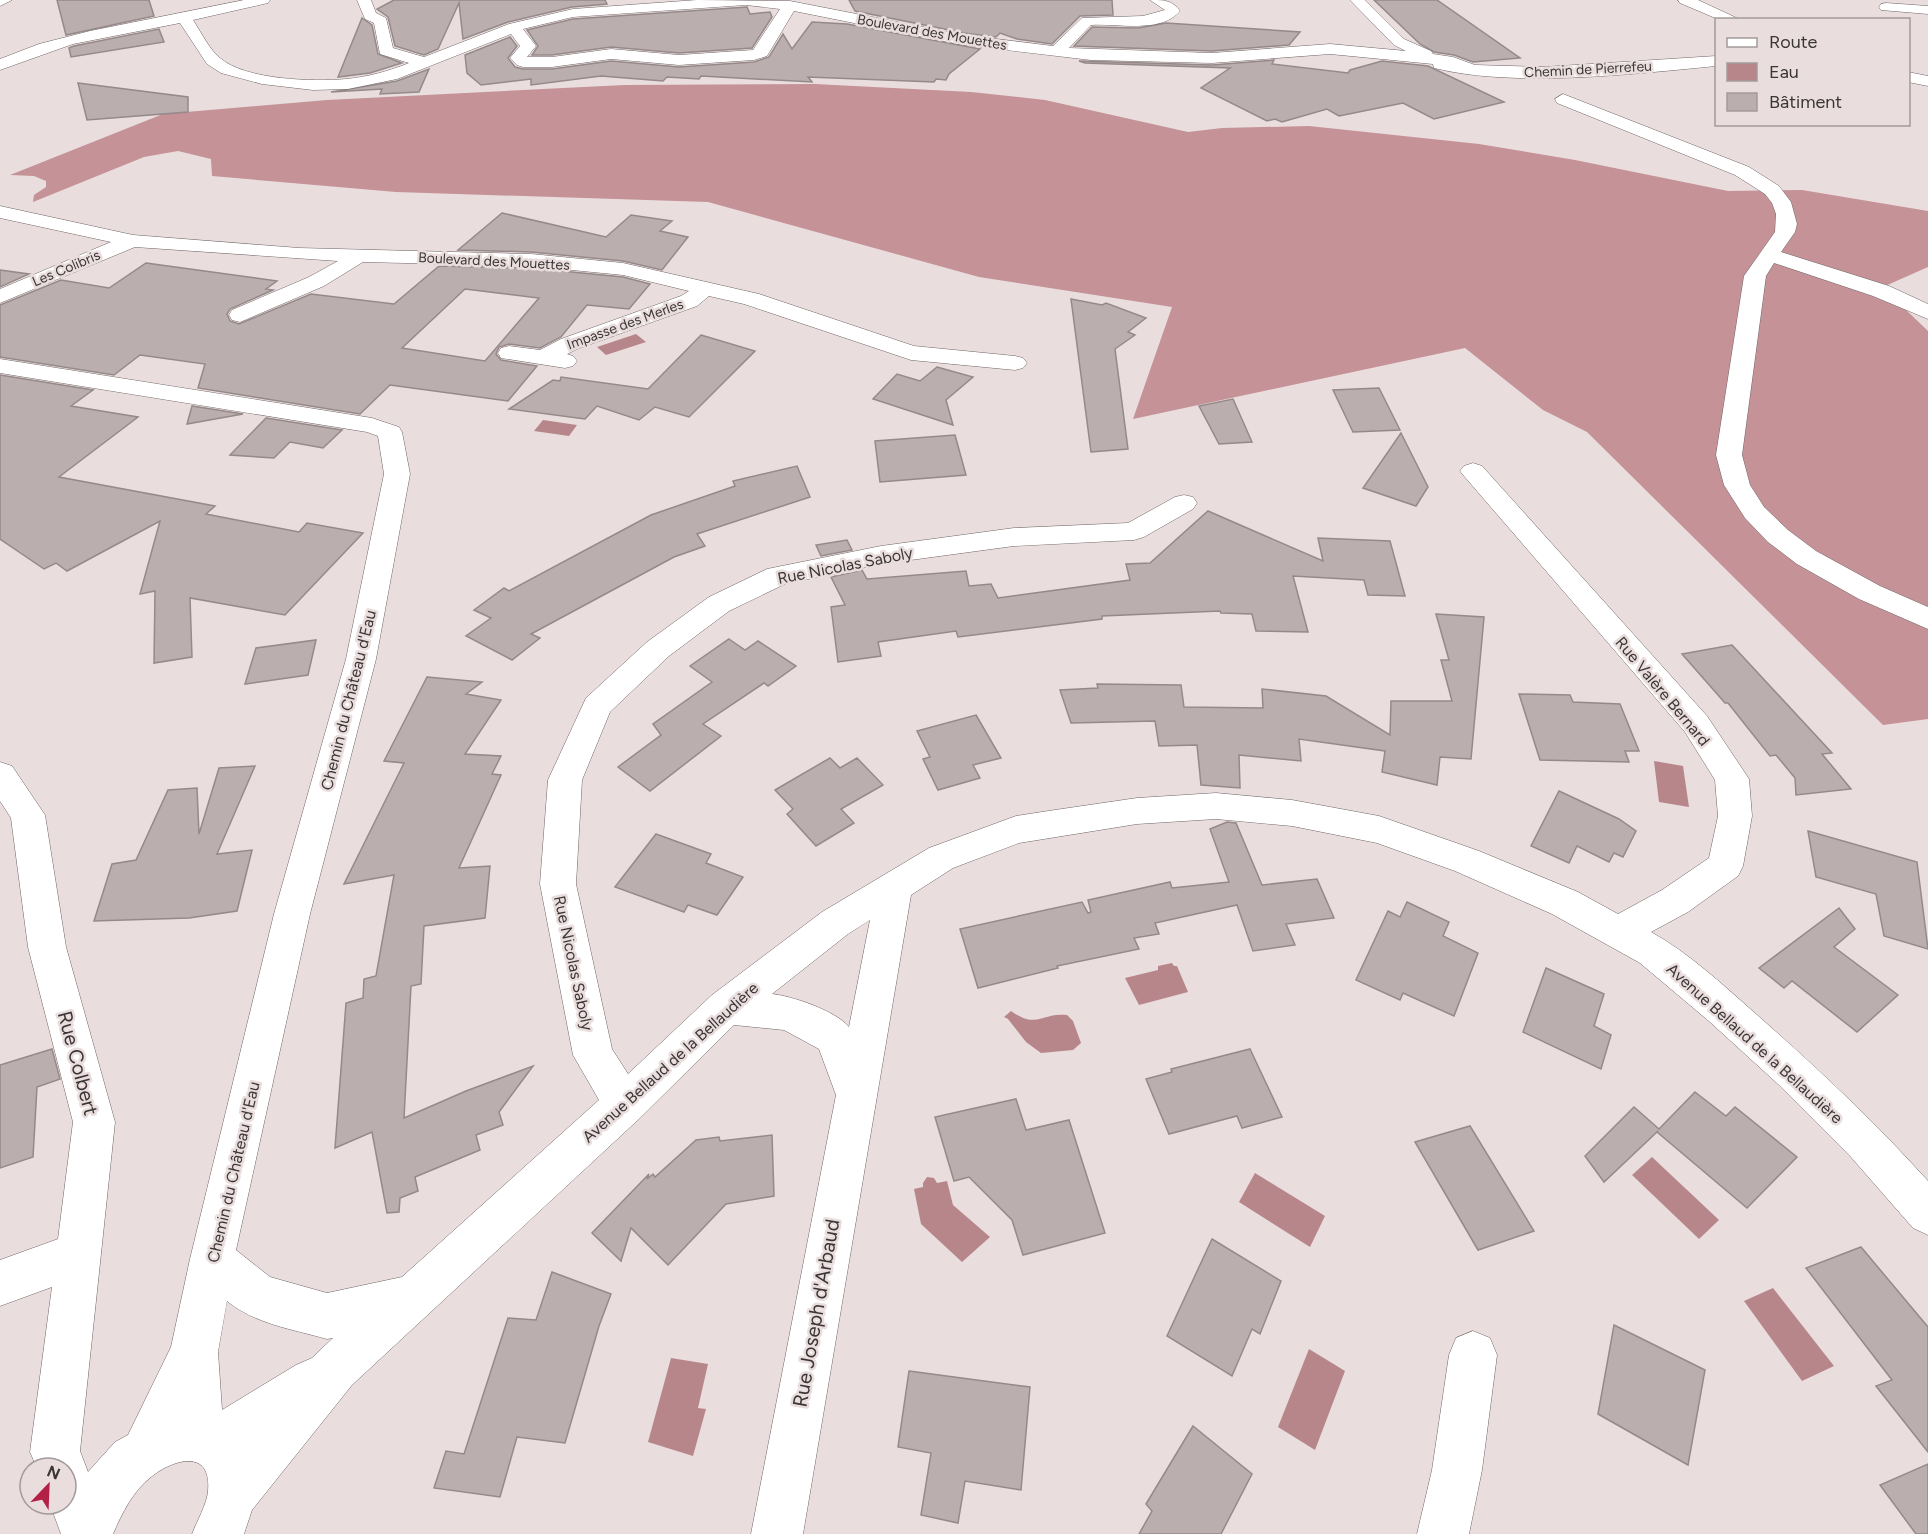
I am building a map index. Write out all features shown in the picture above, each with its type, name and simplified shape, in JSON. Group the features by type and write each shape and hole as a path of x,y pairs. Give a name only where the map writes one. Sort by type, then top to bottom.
{"street":[{"path":"0,2 5,0"},
{"path":"0,65 66,40 184,18 263,0"},
{"path":"364,0 370,16 381,21 386,51 426,63"},
{"path":"1056,52 1072,37 1080,24 1087,21 1155,18 1168,15 1173,11 1169,5 1157,0"},
{"path":"1357,0 1403,49"},
{"path":"1685,0 1729,18"},
{"name":"Boulevard des Mouettes","path":"184,18 213,62 227,70 246,76 313,85 348,84 392,76 514,27 573,13 642,4 738,2 817,4 934,35 1056,52 1179,59 1314,49 1388,54 1403,49"},
{"path":"1880,3 1928,10"},
{"path":"1880,3 1903,18"},
{"path":"514,27 528,46 518,58 523,62 552,62 611,54 679,60 754,55 761,53 790,5"},
{"path":"1072,11 1087,21"},
{"name":"Chemin de Pierrefeu","path":"1403,49 1453,62 1460,66"},
{"name":"Chemin de Pierrefeu","path":"1403,49 1415,61 1509,73 1715,62"},
{"path":"1509,73 1516,82 1721,161 1772,190 1786,214 1787,224 1785,232 1755,276 1729,454 1737,487 1750,508 1801,553 1844,579 1928,619"},
{"path":"1542,73 1552,90 1547,94"},
{"path":"1910,77 1928,81"},
{"name":"Boulevard des Mouettes","path":"1,213 133,241 299,254 531,260 623,269 751,299 911,353 1015,363"},
{"name":"Les Colibris","path":"0,297 54,272 133,241"},
{"path":"1768,255 1881,291 1928,312"},
{"path":"274,320 231,314 342,271 358,256"},
{"name":"Impasse des Merles","path":"543,358 569,344 689,301 706,288"},
{"path":"509,352 579,364"},
{"name":"Chemin du Château d'Eau","path":"0,366 372,425 390,432 397,474 361,659 292,914 212,1259 194,1352 147,1448"},
{"name":"Rue Valère Bernard","path":"1473,471 1696,724 1732,779 1735,816 1725,866 1675,902 1618,932"},
{"name":"Rue Nicolas Saboly","path":"625,1104 593,1054 558,884 565,780 597,706 658,649 719,604 777,576 881,555 1014,537 1134,531 1184,503"},
{"name":"Rue Colbert","path":"0,775 28,814 47,947 94,1122 55,1452 57,1456"},
{"name":"Avenue Bellaud de la Bellaudière","path":"226,1513 334,1368 625,1104 726,1007 835,923 940,858 1016,830 1137,811 1216,806 1292,813 1379,830 1467,861 1565,903 1653,952 1724,1010 1785,1065 1865,1142 1928,1213"},
{"name":"Rue Joseph d'Arbaud","path":"777,1534 855,1091 894,888"},
{"path":"726,1007 790,1013 834,1037 855,1091"},
{"path":"0,1283 77,1255"},
{"path":"212,1259 258,1297 327,1316 411,1298"},
{"name":"Chemin du Château d'Eau","path":"194,1352 207,1438"},
{"path":"1443,1534 1457,1470 1473,1355"},
{"name":"Avenue Bellaud de la Bellaudière","path":"207,1438 334,1368"},
{"path":"87,1534 94,1510 108,1485 126,1465 147,1448 183,1435 207,1438 227,1454 234,1471 226,1513"},
{"path":"78,1510 87,1534"}],"shaded area":[{"path":"815,84 971,92 1045,100 1188,132 1222,128 1309,126 1479,144 1575,160 1728,191 1802,190 1928,211 1928,267 1867,294 1905,309 1928,331 1928,719 1883,725 1587,432 1543,410 1465,348 1133,419 1172,307 979,277 708,202 396,192 212,176 211,159 178,151 144,157 33,202 34,195 46,187 46,181 34,176 10,175 163,114 327,100 624,85"}],"water":[{"path":"636,334 646,342 606,355 597,347"},
{"path":"543,420 577,425 569,436 534,431"},
{"path":"1654,761 1683,766 1689,807 1659,802"},
{"path":"1172,963 1177,966 1188,992 1139,1005 1125,978 1158,970 1158,966"},
{"path":"1011,1011 1020,1017 1034,1020 1067,1015 1073,1021 1081,1043 1073,1050 1041,1053 1026,1042 1004,1017"},
{"path":"1652,1157 1719,1220 1699,1239 1632,1175"},
{"path":"1255,1173 1325,1216 1310,1247 1239,1202"},
{"path":"927,1177 934,1178 937,1183 947,1181 953,1205 990,1237 962,1262 921,1224 914,1189 923,1187"},
{"path":"1773,1288 1834,1366 1802,1381 1744,1301"},
{"path":"1309,1349 1345,1371 1315,1450 1278,1427"},
{"path":"671,1358 708,1364 698,1408 706,1409 693,1456 648,1442"}],"building":[{"path":"57,0 149,0 154,16 66,35"},
{"path":"394,0 605,0 607,4 572,7 508,22 463,39 459,3 438,49 424,55 395,46 388,17 377,9"},
{"path":"849,0 1112,0 1113,15 1080,16 1052,44 1017,39 1000,33 996,37 964,33 855,11"},
{"path":"1374,0 1437,0 1520,58 1473,62 1454,55 1434,52 1420,44"},
{"path":"747,7 750,14 770,12 772,17 752,48 679,53 611,47 552,55 532,55 538,46 527,30 573,19"},
{"path":"362,18 372,25 378,54 402,63 370,73 338,77"},
{"path":"812,22 847,24 980,49 949,74 946,80 936,79 934,82 808,77 812,82 701,76 699,79 667,77 663,81 601,76 531,85 531,79 481,85 467,73 465,55 510,37 517,46 508,58 515,67 523,69 552,69 611,61 679,67 754,62 769,57 783,34 792,49"},
{"path":"1166,23 1300,32 1289,45 1212,51 1074,46 1092,27 1138,28"},
{"path":"159,29 164,42 71,57 69,48 74,46"},
{"path":"1274,60 1272,64 1348,73 1350,70 1382,61 1428,66 1504,102 1434,119 1403,103 1339,116 1327,109 1282,122 1275,119 1267,121 1201,88 1230,68 1079,61 1212,65"},
{"path":"429,69 419,92 380,94 382,89 331,92 397,81"},
{"path":"78,83 188,97 188,112 87,120"},
{"path":"502,213 606,237 631,215 672,221 660,231 688,237 662,270 623,261 531,252 458,250"},
{"path":"146,263 277,281 266,289 273,290 230,309 227,314 230,321 239,324 311,294 394,304 439,266 531,268 623,277 650,284 629,309 587,305 561,337 540,348 509,344 499,347 496,354 501,360 537,366 508,401 390,385 360,414 198,388 205,364 140,355 114,375 0,357 0,305 61,280 109,288","holes":["465,289 539,298 485,361 402,348"]},
{"path":"0,270 29,274 0,287"},
{"path":"1071,299 1102,305 1106,303 1146,318 1128,332 1135,335 1115,349 1128,449 1091,452"},
{"path":"701,335 755,351 689,417 655,407 639,420 597,406 585,419 509,409 553,380 560,381 561,377 648,389"},
{"path":"937,367 973,377 946,400 953,425 873,399 897,374 920,381"},
{"path":"0,375 93,390 71,406 138,417 59,477 215,506 206,514 299,532 307,523 363,533 285,615 190,598 192,657 154,663 155,591 140,594 160,521 67,571 56,563 44,569 0,539"},
{"path":"1379,388 1400,430 1353,432 1333,390"},
{"path":"1233,399 1252,442 1219,444 1199,406"},
{"path":"192,406 243,414 187,424"},
{"path":"266,418 342,430 323,448 290,442 274,458 230,455"},
{"path":"1401,433 1428,487 1416,506 1363,488"},
{"path":"955,435 966,475 880,482 875,441"},
{"path":"797,466 810,497 697,534 705,546 674,557 531,634 540,638 512,660 466,636 491,618 474,610 504,588 509,591 651,515 735,486 733,481"},
{"path":"1208,511 1323,561 1318,538 1390,541 1405,596 1368,595 1364,580 1293,576 1308,632 1256,631 1252,614 1221,613 1220,611 1102,616 1102,619 958,637 956,631 878,642 881,656 838,662 831,607 845,605 831,577 862,570 867,579 966,571 969,586 991,584 998,598 1130,580 1126,564 1150,563"},
{"path":"847,540 852,550 821,556 816,545"},
{"path":"1436,614 1484,617 1471,759 1440,757 1437,785 1382,772 1385,751 1299,739 1301,761 1239,755 1240,788 1201,785 1197,745 1159,746 1155,721 1071,723 1060,690 1098,688 1097,684 1181,685 1184,707 1263,708 1262,689 1326,696 1390,735 1391,701 1452,701 1441,660 1449,660"},
{"path":"729,639 745,650 758,641 796,666 768,686 764,683 703,724 721,736 650,791 618,767 661,735 653,724 712,682 690,666"},
{"path":"316,640 308,675 245,684 256,648"},
{"path":"1732,645 1832,753 1822,754 1851,789 1796,795 1795,778 1776,755 1770,756 1728,703 1725,703 1682,654"},
{"path":"427,677 482,682 466,694 501,700 465,754 501,756 492,774 501,775 459,868 490,866 485,918 424,926 421,984 411,986 404,1118 466,1091 533,1066 499,1112 503,1125 476,1135 480,1150 415,1177 418,1191 400,1198 399,1212 387,1213 372,1132 335,1148 346,1003 363,998 364,979 376,976 394,875 344,884 404,763 384,761"},
{"path":"1519,694 1570,695 1573,702 1620,704 1639,751 1625,751 1629,762 1540,760"},
{"path":"976,715 1001,758 973,765 980,778 938,790 923,759 930,757 917,731"},
{"path":"830,758 840,768 857,758 883,785 841,809 854,823 816,846 787,814 793,809 775,790"},
{"path":"255,766 217,854 252,850 237,911 189,918 94,921 112,864 136,860 168,790 197,788 199,834 219,768"},
{"path":"1559,791 1619,819 1636,831 1623,857 1614,853 1609,862 1577,846 1569,863 1531,846"},
{"path":"1227,822 1236,823 1262,885 1317,879 1334,918 1286,924 1295,945 1253,951 1237,905 1155,923 1159,934 1134,938 1139,949 1057,966 1058,968 978,988 960,929 1082,902 1088,913 1091,912 1088,900 1170,882 1172,888 1229,882 1210,829"},
{"path":"1808,831 1917,862 1928,949 1884,936 1876,894 1816,877"},
{"path":"656,834 711,854 706,863 743,877 717,915 688,905 684,912 615,887"},
{"path":"1407,902 1449,922 1443,936 1478,953 1454,1016 1403,993 1400,1000 1356,980 1388,911 1400,917"},
{"path":"1839,908 1855,929 1834,947 1898,995 1857,1032 1792,981 1784,988 1759,968"},
{"path":"1546,968 1604,994 1594,1026 1611,1035 1601,1069 1523,1032"},
{"path":"52,1049 60,1079 37,1087 33,1157 0,1168 0,1065"},
{"path":"1250,1049 1282,1117 1242,1128 1237,1116 1169,1134 1146,1079 1172,1072 1171,1069"},
{"path":"1695,1092 1726,1116 1735,1107 1797,1157 1747,1208 1658,1131 1604,1182 1585,1156 1634,1107 1659,1129"},
{"path":"1016,1099 1026,1130 1069,1120 1105,1233 1023,1255 1012,1220 969,1177 954,1181 935,1117"},
{"path":"1470,1126 1534,1231 1478,1250 1415,1142"},
{"path":"772,1135 774,1196 726,1204 668,1265 631,1228 621,1261 592,1233 649,1174 647,1179 653,1174 655,1177 696,1140 719,1137 720,1141"},
{"path":"1212,1239 1281,1281 1260,1334 1252,1329 1232,1376 1167,1336"},
{"path":"1861,1247 1928,1327 1928,1452 1876,1386 1892,1380 1806,1268"},
{"path":"552,1272 611,1294 599,1326 565,1443 517,1437 500,1497 434,1488 446,1451 464,1454 508,1318 536,1320"},
{"path":"1614,1325 1705,1370 1688,1465 1598,1414"},
{"path":"909,1371 1030,1387 1021,1490 965,1481 958,1523 921,1515 931,1453 898,1447"},
{"path":"1193,1426 1252,1474 1221,1534 1139,1534 1152,1511 1146,1504"},
{"path":"1928,1464 1928,1534 1916,1534 1880,1485"}]}
